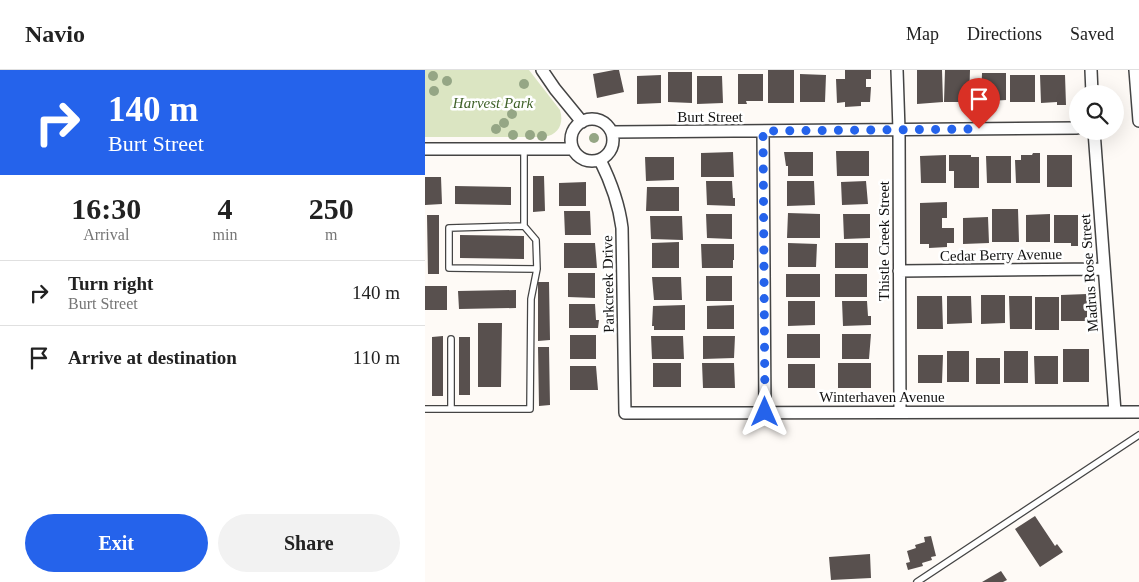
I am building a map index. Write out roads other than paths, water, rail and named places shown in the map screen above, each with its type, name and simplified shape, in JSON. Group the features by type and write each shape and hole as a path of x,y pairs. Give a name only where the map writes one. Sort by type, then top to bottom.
{"street":[{"path":"542,70 582,122"},
{"name":"Thistle Creek Street","path":"897,70 900,412"},
{"path":"1091,70 1092,85"},
{"path":"1135,70 1139,121"},
{"path":"592,119 599,120 606,124 612,132 612,147 607,156 601,160 584,160 573,149 572,135 577,126 582,122 592,119"},
{"name":"Burt Street","path":"612,132 1069,128"},
{"path":"763,131 765,412"},
{"name":"Madrus Rose Street","path":"1094,140 1115,412"},
{"path":"425,149 573,149"},
{"name":"Parkcreek Drive","path":"601,160 619,208 622,228 625,413"},
{"name":"Cedar Berry Avenue","path":"899,271 1103,269"},
{"name":"Winterhaven Avenue","path":"625,413 1139,412"}],"lane":[{"path":"425,409 530,409 531,299 537,269 536,240 524,226 525,149"},
{"path":"524,226 449,228 449,268 537,269"},
{"path":"451,338 451,409"},
{"path":"917,582 1139,435"}],"park label":[{"name":"Harvest Park","path":"493,103"}]}
